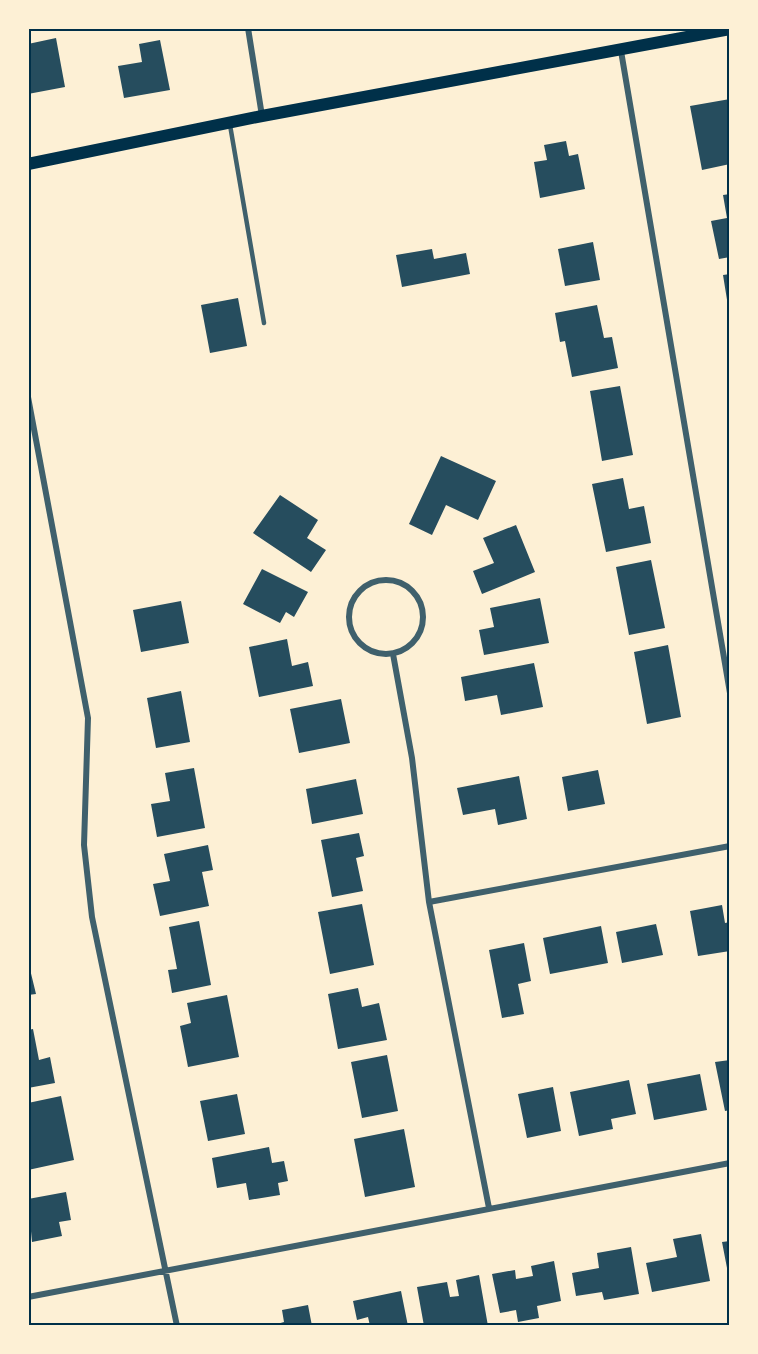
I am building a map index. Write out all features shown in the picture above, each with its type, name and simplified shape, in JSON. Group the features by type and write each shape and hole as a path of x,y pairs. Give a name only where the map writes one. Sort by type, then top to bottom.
{"main road":[{"path":"28,164 229,122 621,51 727,29"}],"street":[{"path":"248,28 262,116"},
{"path":"621,51 729,693"},
{"path":"28,397 88,718 84,845 92,917 177,1326"},
{"path":"375,581 400,582 418,597 423,609 421,632 414,643 393,654 368,650 351,632 350,607 356,596 375,581"},
{"path":"393,654 412,758 429,902 489,1208"},
{"path":"429,902 729,846"},
{"path":"28,1297 729,1163"}],"lane":[{"path":"229,122 264,323"}],"building":[{"path":"56,38 65,87 28,94 28,44"},
{"path":"160,40 170,90 124,98 118,66 142,62 139,44"},
{"path":"730,99 730,164 702,170 690,106"},
{"path":"566,141 569,156 578,154 585,189 540,198 534,162 547,160 544,145"},
{"path":"730,194 730,257 719,259 711,221 727,218 723,195"},
{"path":"593,242 600,280 565,286 558,249"},
{"path":"432,249 434,259 466,253 470,274 402,287 396,255"},
{"path":"730,274 730,306 728,306 723,275"},
{"path":"238,298 247,346 210,353 201,305"},
{"path":"597,305 604,338 612,337 618,368 572,377 565,341 560,342 555,313"},
{"path":"620,386 633,455 602,461 590,391"},
{"path":"441,456 496,481 478,520 446,505 432,535 409,524"},
{"path":"623,478 629,509 644,506 651,543 606,552 592,484"},
{"path":"280,495 318,520 307,538 326,550 311,572 253,533"},
{"path":"516,525 535,572 482,594 473,571 494,563 483,538"},
{"path":"651,560 665,628 629,635 616,567"},
{"path":"262,569 308,592 294,617 286,612 280,623 243,604"},
{"path":"540,598 549,643 484,655 479,630 494,627 490,608"},
{"path":"181,601 189,643 141,652 133,610"},
{"path":"287,639 292,666 308,662 313,686 259,697 249,647"},
{"path":"668,645 681,717 647,724 634,652"},
{"path":"534,663 543,707 501,715 497,695 465,701 461,677"},
{"path":"181,691 190,742 156,748 147,698"},
{"path":"341,699 350,743 299,753 290,709"},
{"path":"194,768 205,828 157,837 151,804 170,801 165,773"},
{"path":"598,770 605,804 568,811 562,777"},
{"path":"519,776 527,819 498,825 495,809 463,815 457,788"},
{"path":"356,779 363,814 312,824 306,789"},
{"path":"359,833 364,856 356,858 363,891 332,897 321,840"},
{"path":"208,845 213,870 202,872 209,906 160,916 153,884 170,881 164,854"},
{"path":"362,904 374,965 330,974 318,912"},
{"path":"722,905 725,923 730,922 730,951 698,956 690,911"},
{"path":"199,921 211,985 172,993 168,970 177,969 169,927"},
{"path":"656,924 663,955 622,963 616,932"},
{"path":"601,926 608,963 550,974 543,938"},
{"path":"524,943 531,981 518,984 524,1014 502,1018 489,950"},
{"path":"28,961 36,994 28,995"},
{"path":"358,988 362,1007 379,1003 387,1040 338,1049 328,994"},
{"path":"227,995 239,1057 188,1067 180,1026 191,1023 187,1003"},
{"path":"33,1029 39,1060 50,1057 55,1083 28,1088 28,1030"},
{"path":"387,1055 398,1111 362,1118 351,1062"},
{"path":"730,1060 730,1110 725,1111 715,1062"},
{"path":"700,1074 707,1110 654,1120 647,1084"},
{"path":"629,1080 636,1114 611,1119 613,1129 579,1136 570,1092"},
{"path":"553,1087 561,1131 527,1138 518,1094"},
{"path":"237,1094 245,1134 208,1141 200,1101"},
{"path":"61,1096 74,1160 28,1170 28,1103"},
{"path":"404,1129 415,1187 365,1197 354,1139"},
{"path":"269,1147 272,1163 284,1161 288,1181 278,1183 280,1195 249,1200 246,1183 217,1188 212,1158"},
{"path":"66,1192 71,1220 59,1222 62,1236 32,1242 28,1199"},
{"path":"701,1234 710,1281 652,1292 646,1263 677,1257 673,1239"},
{"path":"730,1241 730,1267 727,1268 722,1242"},
{"path":"631,1247 639,1294 604,1300 602,1292 576,1296 572,1273 599,1268 597,1253"},
{"path":"554,1261 561,1301 537,1306 539,1318 518,1322 516,1310 500,1313 492,1274 515,1270 516,1279 533,1276 531,1266"},
{"path":"479,1275 488,1326 424,1326 417,1287 447,1282 450,1297 459,1296 456,1280"},
{"path":"401,1291 408,1326 370,1326 368,1317 357,1320 353,1301"},
{"path":"308,1305 312,1326 270,1326 284,1322 282,1310"}]}
